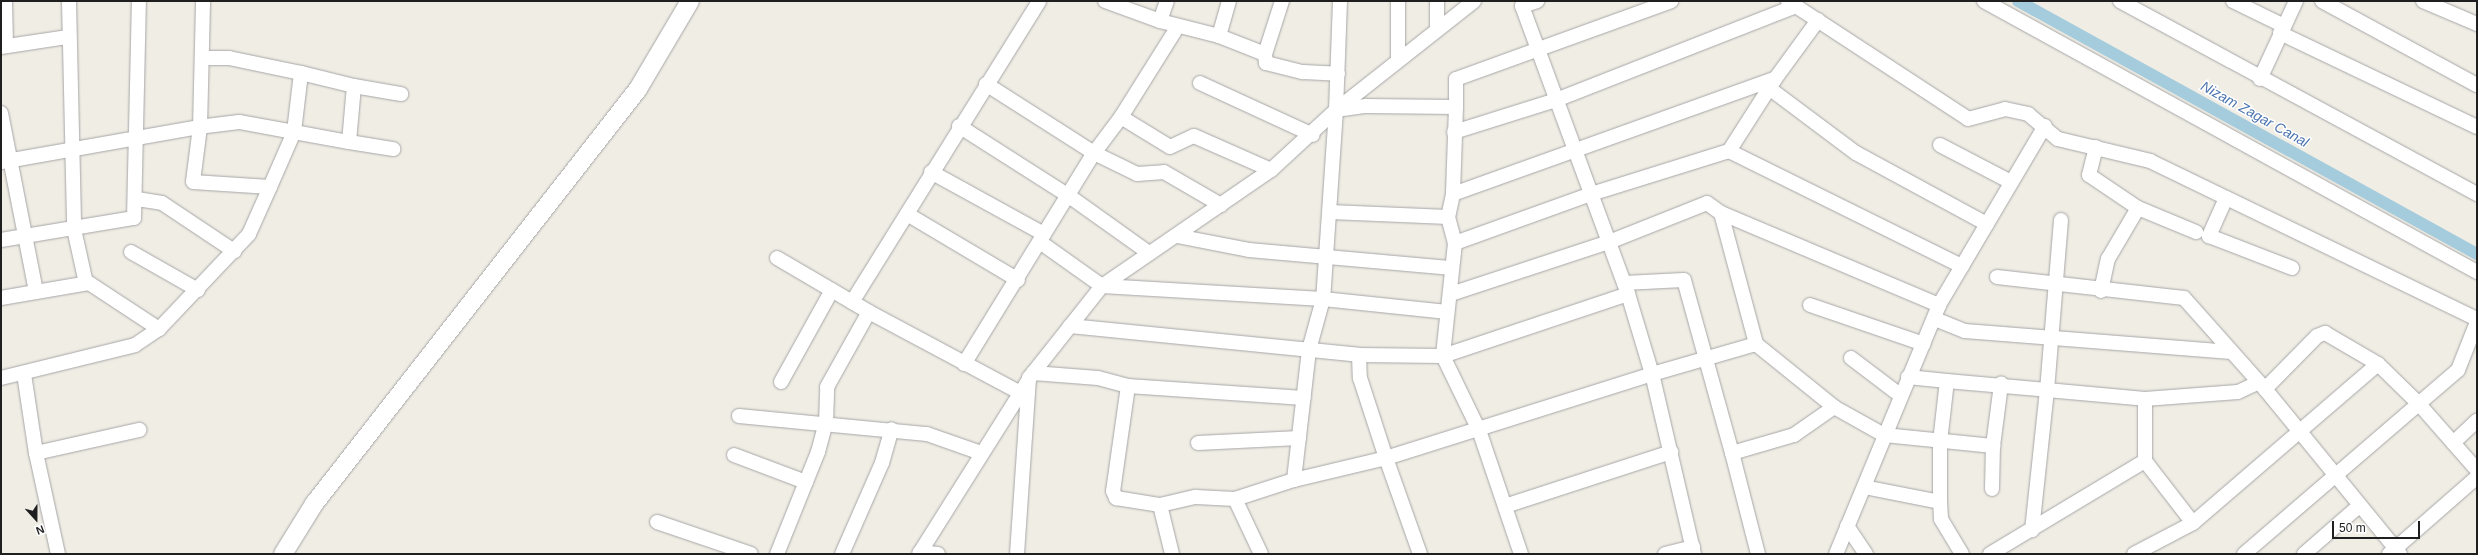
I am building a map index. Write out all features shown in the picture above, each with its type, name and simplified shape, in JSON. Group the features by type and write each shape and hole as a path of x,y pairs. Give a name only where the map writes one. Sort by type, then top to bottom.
{"street":[{"path":"69,1 68,37 70,150 74,229 86,283"},
{"path":"1,240 26,238 134,218 137,199 139,1"},
{"path":"203,1 204,58 200,127 193,182 270,187"},
{"path":"283,554 314,504 638,89 690,1"},
{"path":"852,302 907,214 958,126 1039,1"},
{"path":"1106,1 1160,21 1219,36 1265,54"},
{"path":"1160,21 1167,1"},
{"path":"1219,36 1229,1"},
{"path":"1282,1 1265,54 1266,63 1303,72 1338,74"},
{"path":"1294,480 1310,350 1324,299 1338,74 1340,1"},
{"path":"1398,1 1398,59"},
{"path":"1437,1 1437,28"},
{"path":"938,554 919,553 1019,392 1102,286 1272,170 1313,135 1336,110 1437,28 1474,1"},
{"path":"1537,1 1522,6 1626,288 1652,374 1694,550 1665,554"},
{"path":"1521,554 1479,430 1443,356 1447,312 1451,294 1455,243 1448,217 1453,194 1456,79 1671,1"},
{"path":"1984,1 2477,272"},
{"path":"2120,1 2260,79 2477,194"},
{"path":"2233,1 2282,29 2477,127"},
{"path":"2260,79 2296,1"},
{"path":"2322,1 2477,85"},
{"path":"2423,1 2477,24"},
{"path":"1454,132 1556,100 1792,4 1968,119 2004,109 2028,114 2045,126 2058,139 2150,161 2477,321 2461,366 2336,477 2244,554"},
{"path":"4,6 4,46 68,37"},
{"path":"1455,243 1591,194 1730,151 1772,83 1818,20"},
{"path":"964,364 1018,280 1094,152 1121,117 1178,26"},
{"path":"204,58 229,58 354,86 401,94"},
{"path":"1,378 24,374 135,345 159,328 198,290 249,234 294,132 301,73"},
{"path":"1200,83 1313,135"},
{"path":"1453,194 1574,149 1772,83"},
{"path":"1772,83 1856,153 1987,224"},
{"path":"986,84 1094,152 1137,174 1164,172 1221,205"},
{"path":"349,142 354,86"},
{"path":"1336,110 1366,106 1456,107"},
{"path":"1,113 6,162 26,238 36,291"},
{"path":"1121,117 1170,146 1194,136 1272,170"},
{"path":"6,162 200,127 239,122 393,149"},
{"path":"958,126 1069,196 1149,253"},
{"path":"1836,554 1864,488 1900,395 1935,319 1939,306 2045,126"},
{"path":"1940,145 2011,182"},
{"path":"2096,147 2089,175 2138,208 2196,232"},
{"path":"1730,151 1962,266"},
{"path":"931,172 1042,238 1102,286 1324,299 1447,312"},
{"path":"2226,198 2209,236 2292,268"},
{"path":"137,199 162,204 234,251"},
{"path":"1451,294 1609,242 1707,203 1721,213 1939,306"},
{"path":"2101,291 2108,259 2138,208"},
{"path":"1330,212 1448,217"},
{"path":"1721,213 1756,344 1834,408 1884,435 1940,442 1993,446"},
{"path":"907,214 1018,280"},
{"path":"2032,530 2047,390 2061,220"},
{"path":"1177,236 1249,250 1452,268"},
{"path":"131,252 198,290"},
{"path":"777,258 869,312 1019,392"},
{"path":"1997,278 2101,291 2184,298 2262,385 2395,552 2477,477"},
{"path":"1070,326 1359,355 1443,356 1626,288 1684,280 1708,358 1758,554"},
{"path":"1,298 86,283 159,328"},
{"path":"781,382 832,290"},
{"path":"1810,305 1924,344"},
{"path":"777,554 806,482 826,423 827,387 869,312"},
{"path":"1935,319 1966,331 2050,340 2231,352"},
{"path":"1908,377 2002,384 2047,390 2145,399 2238,392 2262,385 2322,333 2378,364 2419,404 2477,470"},
{"path":"1128,386 1113,491 1120,501 1160,505 1196,497 1235,499 1294,480 1386,458 1479,430 1652,374 1756,344"},
{"path":"1359,355 1360,378 1417,553"},
{"path":"1851,358 1900,395"},
{"path":"2134,554 2193,524 2378,364"},
{"path":"24,374 36,454 58,554"},
{"path":"1031,375 1098,378 1128,386 1304,398"},
{"path":"1017,554 1031,375"},
{"path":"1947,381 1940,442 1941,518 1962,554"},
{"path":"1992,489 1993,446 2002,384"},
{"path":"2145,399 2146,461 2193,524"},
{"path":"1732,454 1794,435 1834,408"},
{"path":"739,416 892,429 927,434 981,453"},
{"path":"2453,443 2477,421"},
{"path":"842,554 882,463 892,429"},
{"path":"36,454 139,430"},
{"path":"1198,443 1299,438"},
{"path":"1505,506 1671,452"},
{"path":"734,455 806,482"},
{"path":"1990,554 2146,461"},
{"path":"1864,488 1940,502"},
{"path":"1235,499 1261,554"},
{"path":"1160,505 1172,554"},
{"path":"2304,554 2359,506"},
{"path":"657,522 751,554"},
{"path":"1847,526 1866,554"}],"waterway":[{"name":"Nizam Zagar Canal","path":"2018,1 2477,254"}]}
